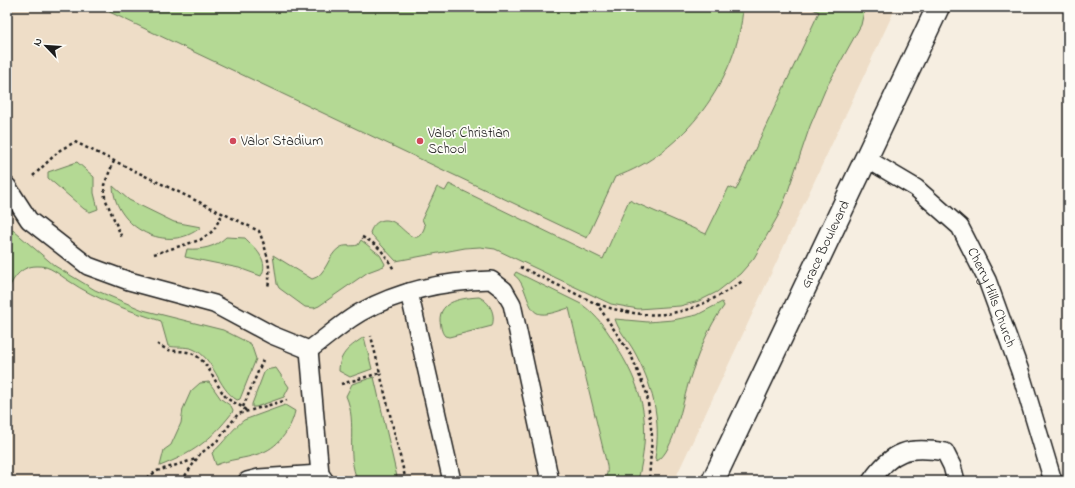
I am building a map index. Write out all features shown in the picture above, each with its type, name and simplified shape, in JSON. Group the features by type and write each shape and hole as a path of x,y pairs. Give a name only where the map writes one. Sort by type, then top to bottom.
{"street":[{"name":"Grace Boulevard","path":"712,481 867,159 938,7"}],"lane":[{"name":"Cherry Hills Church","path":"867,159 916,188 960,227 987,280 1018,364 1053,481"},
{"path":"7,186 29,220 88,266 129,282 214,304 272,334 309,350"},
{"path":"309,350 364,310 393,296 457,281 491,280 504,290 512,304 550,481"},
{"path":"409,292 452,481"},
{"path":"247,481 259,478 323,478 309,350"},
{"path":"871,481 885,461 903,452 925,449 945,452 952,466 956,481"}],"path":[{"path":"32,176 60,150 75,142 259,231 266,249 270,274 268,287"},
{"path":"114,161 104,185 105,198 122,238"},
{"path":"154,254 200,240 213,231 223,213"},
{"path":"362,237 374,243 381,250 394,270 400,269"},
{"path":"519,266 597,304 619,312 638,315 688,311 722,296 744,280"},
{"path":"597,304 631,355 647,394 652,436 649,481"},
{"path":"364,310 406,481"},
{"path":"157,344 168,350 192,353 198,357 204,362 225,396 230,401 243,407 246,412"},
{"path":"243,407 265,356"},
{"path":"341,384 380,373"},
{"path":"185,476 200,454 217,441 238,414 293,399"},
{"path":"142,481 157,471 196,459"}],"shaded area":[{"name":"Valor Christian School","path":"7,7 896,7 674,481 7,481"}],"green space":[{"path":"99,7 743,7 739,34 731,60 719,86 703,110 684,132 663,151 640,166 615,177 587,238"},
{"path":"814,7 865,7 861,25 826,88 810,126 778,216 754,258 740,274 717,292 699,301 680,306 638,309 611,304 495,249 480,247 465,248 396,261 370,233 371,229 376,223 387,220 395,223 411,236 418,236 422,233 425,226 422,219 437,187 445,191 449,184 603,259 629,200 706,234 729,187 736,190 819,12 813,9"},
{"path":"77,162 94,177 94,193 98,209 90,212 84,209 48,178 48,172"},
{"path":"113,186 129,200 174,222 201,227 188,235 174,238 159,237 145,233 133,225 123,214 116,201"},
{"path":"7,225 55,266 95,290 143,310 223,330 251,344 256,359 240,399 237,400 230,395 206,359 200,353 190,348 168,346 161,321 126,309 91,294 46,267 37,266 26,268 18,274 7,292"},
{"path":"226,237 245,238 253,246 263,260 264,265 261,276 239,268 185,257 187,249 208,247 218,243"},
{"path":"361,240 380,255 385,264 384,266 368,272 319,306 314,308 305,307 279,288 277,284 273,255 312,279 321,274 335,251 344,246 358,245"},
{"path":"516,272 581,304 587,308 607,330 628,366 640,397 645,428 642,462 638,481 599,481 606,476 607,464 569,308 548,314 536,312 532,309 519,279 514,275"},
{"path":"479,297 489,305 493,313 492,326 449,337 445,336 442,331 440,321 441,314 448,304 460,299"},
{"path":"722,302 724,306 708,332 689,381 673,437 663,456 657,461 655,458 657,430 654,402 646,376 640,363 632,347 618,327 615,319 648,322 673,320 697,315"},
{"path":"364,337 372,369 350,377 339,371 341,359 347,351"},
{"path":"276,368 289,387 284,397 252,407 265,370"},
{"path":"374,377 398,481 358,481 354,471 352,460 351,417 346,396 352,384"},
{"path":"209,382 221,399 231,406 233,410 232,413 208,439 200,445 182,456 160,466 164,450 171,445 181,423 183,409 191,391 200,383"},
{"path":"285,405 295,411 287,432 277,443 271,448 258,454 226,461 216,465 212,453 244,420"}],"place":[{"name":"Valor Stadium","path":"233,141"},
{"name":"Valor Christian School","path":"420,141"}]}
